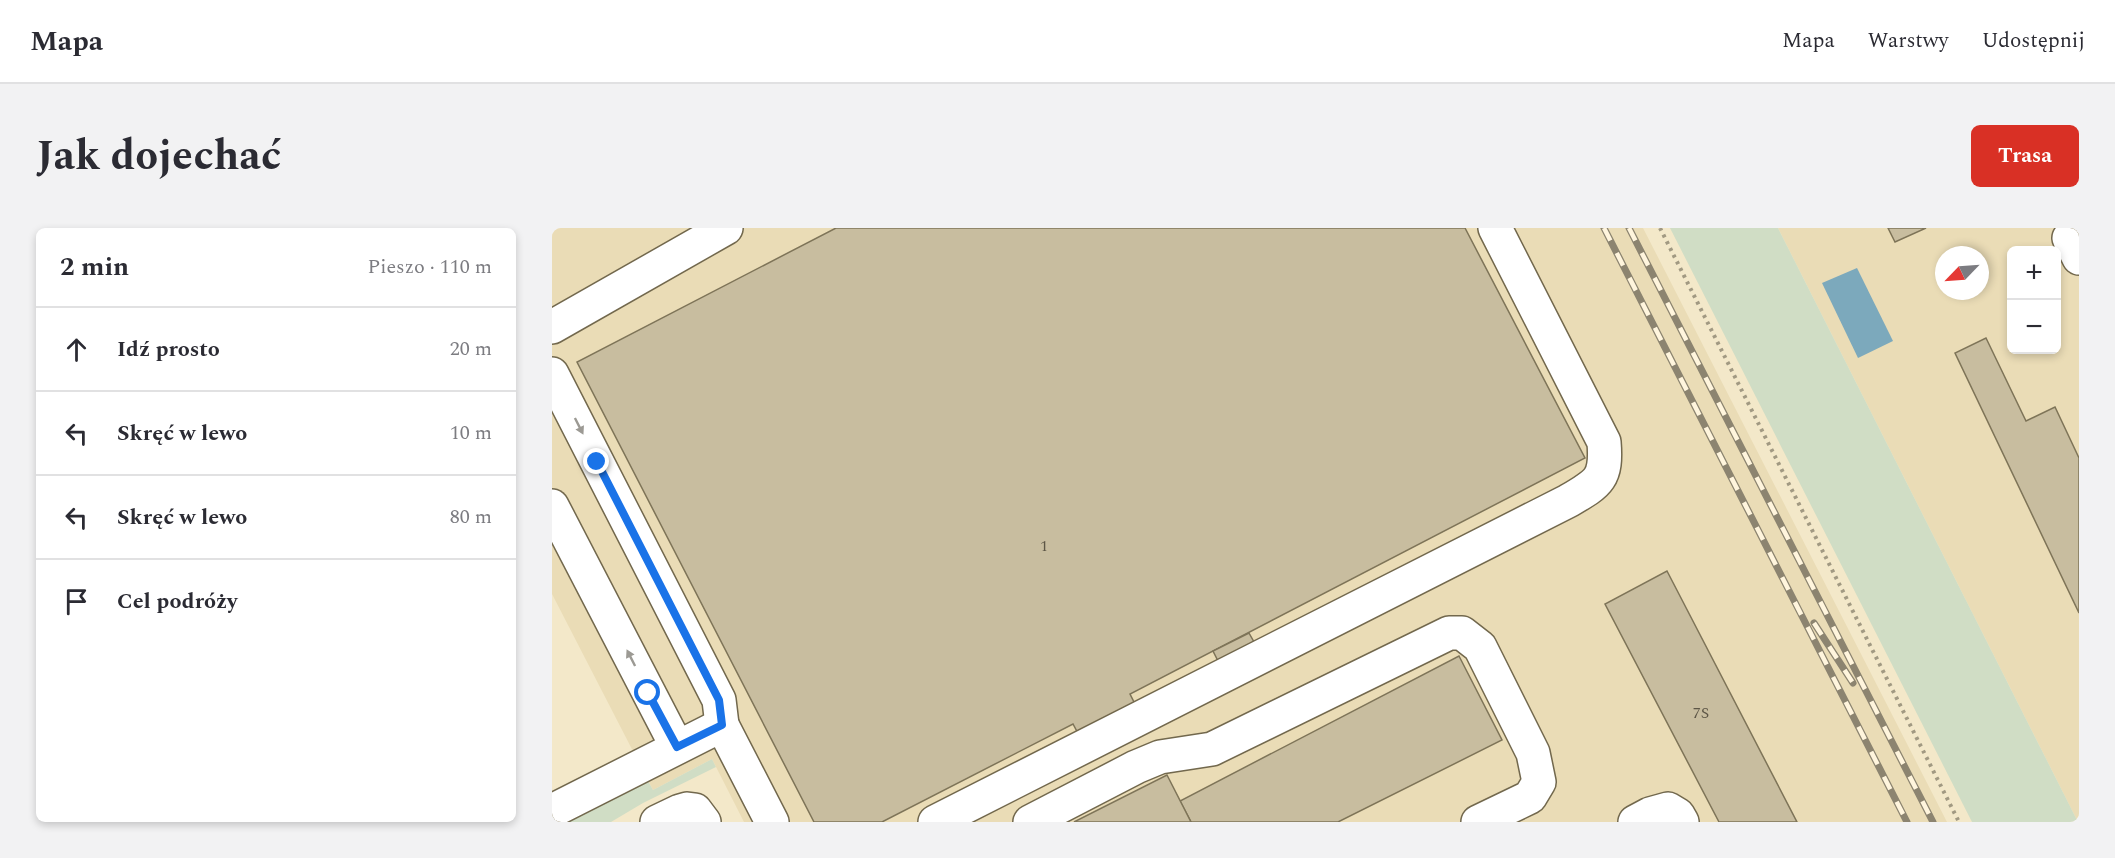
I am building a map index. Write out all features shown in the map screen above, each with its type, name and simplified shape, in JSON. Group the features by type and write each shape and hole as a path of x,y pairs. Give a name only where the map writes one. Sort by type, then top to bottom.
{"lane":[{"path":"552,327 726,228"},
{"path":"935,822 1568,501 1586,491 1601,477 1606,463 1604,442 1495,228"},
{"path":"2079,233 2069,238 2079,258"},
{"path":"552,374 719,700 722,725 772,822"},
{"path":"552,506 677,747"},
{"path":"1030,822 1136,767 1160,757 1212,749 1449,633 1462,633 1480,647 1533,753 1539,782 1530,797 1478,822"},
{"path":"552,811 722,725"},
{"path":"657,822 687,809 695,810 704,822"},
{"path":"1635,822 1650,814 1668,809 1678,815 1682,822"}],"path":[{"path":"1660,228 1959,822"}],"shaded area":[{"path":"552,228 1643,228 1947,822 744,822 712,759 653,790 552,594"},
{"path":"1778,228 2079,228 2078,822"}],"green space":[{"path":"1670,228 1778,228 2078,822 1972,822"},
{"path":"712,759 716,767 643,803 611,822 563,822 647,779 653,790"}],"water":[{"path":"1857,268 1893,341 1858,358 1822,283"}],"building":[{"path":"836,228 1465,228 1585,458 1130,694 1138,710 1080,737 1073,724 882,822 814,822 577,362"},
{"path":"1888,228 1926,228 1895,242"},
{"path":"1986,338 2026,421 2055,407 2079,458 2079,613 1955,353"},
{"path":"1667,571 1797,822 1719,822 1605,604"},
{"path":"1249,633 1254,642 1218,661 1213,651"},
{"path":"1459,656 1502,740 1338,822 1191,822 1180,801"},
{"path":"1167,775 1191,822 1074,822"}],"railway":[{"path":"1604,228 1907,822"},
{"path":"1629,228 1933,822"},
{"path":"1814,623 1853,683"}],"route":[{"path":"597,462 719,700 722,725 677,747 648,693"}]}
